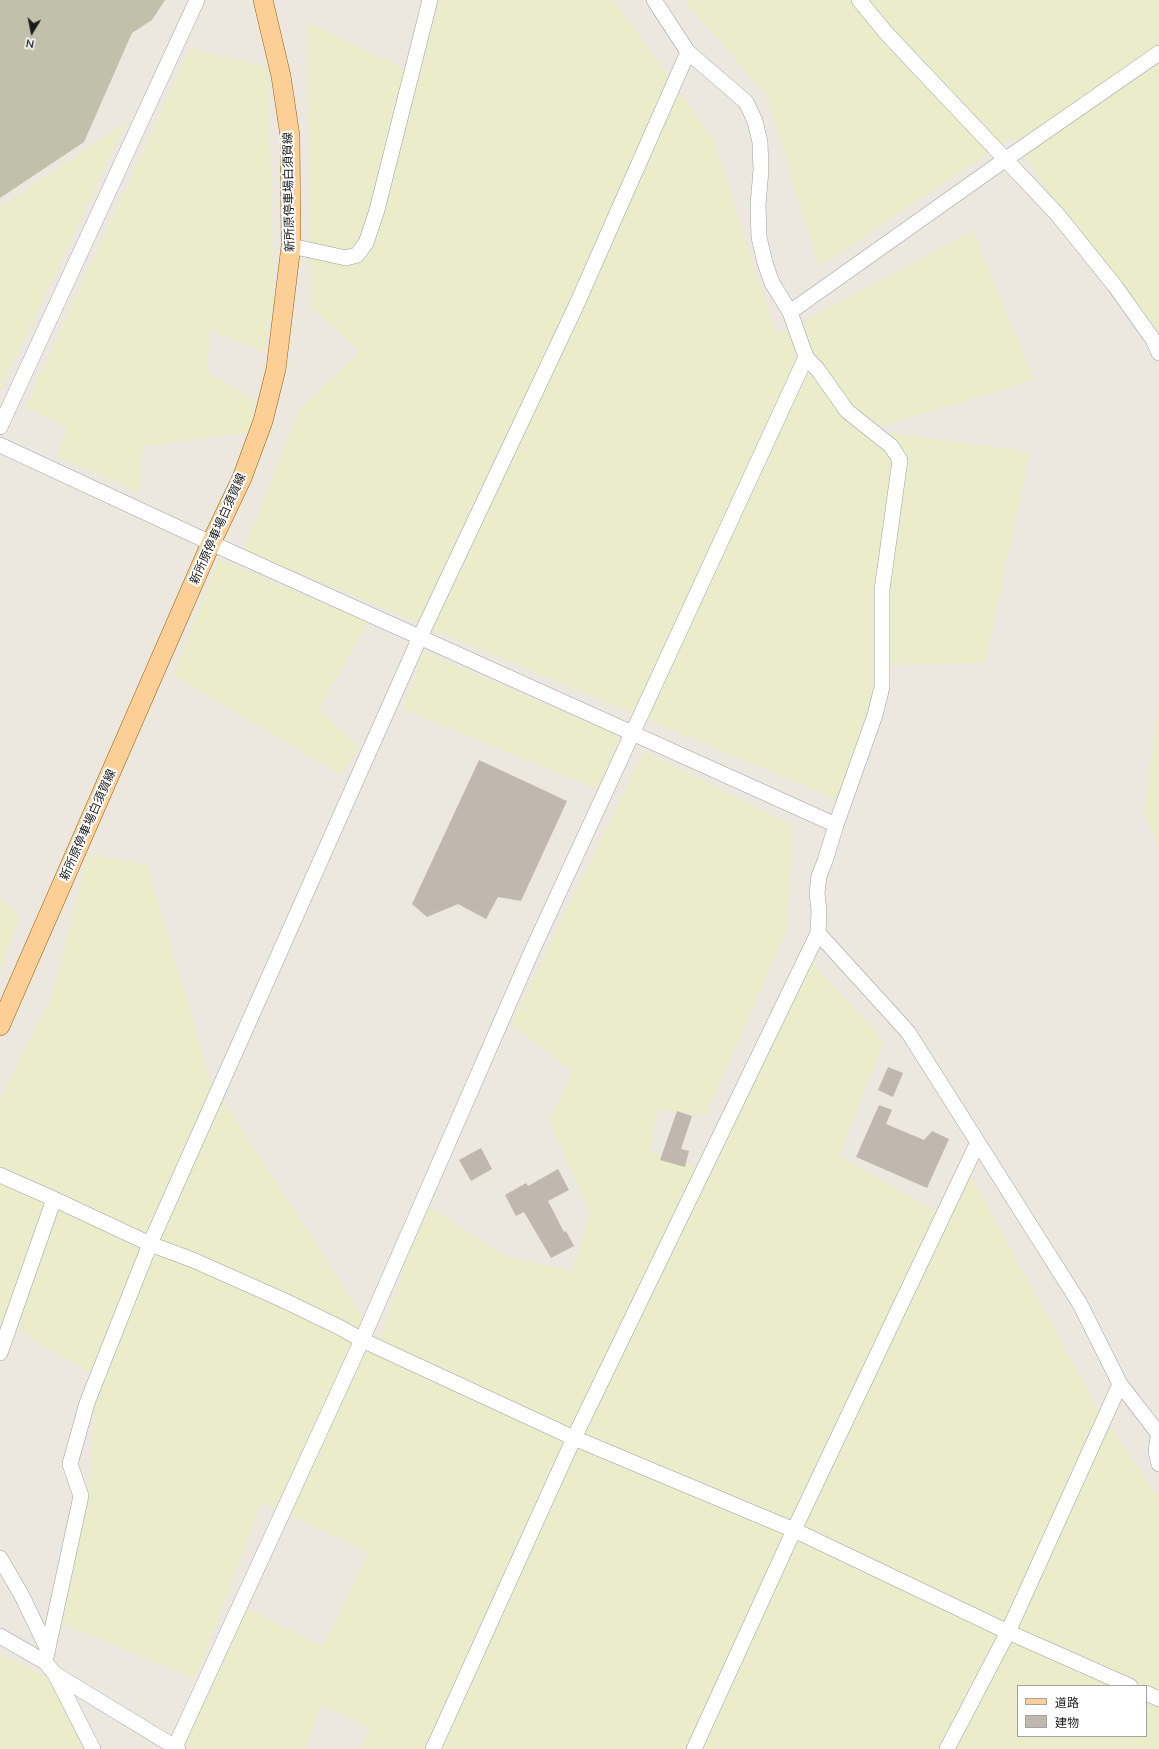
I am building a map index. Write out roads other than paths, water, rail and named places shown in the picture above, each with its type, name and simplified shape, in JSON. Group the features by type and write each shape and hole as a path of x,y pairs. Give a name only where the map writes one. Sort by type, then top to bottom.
{"main road":[{"name":"新所原停車場白須賀線","path":"0,1026 210,543 242,478 263,421 276,369 291,246 290,136 281,76 263,0"}],"street":[{"path":"0,427 197,0"},
{"path":"291,246 346,258 356,255 366,243 377,210 430,0"},
{"path":"433,1749 574,1438 818,933 819,911 817,894 819,876 875,715 882,687 882,590 900,460 891,446 847,411 818,370 806,357 790,312 772,283 765,263 759,237 758,205 761,170 760,142 755,121 746,102 688,52 654,0"},
{"path":"859,0 886,34 1006,159 1056,214 1115,286 1154,341 1159,353"},
{"path":"46,1656 81,1496 70,1464 76,1439 88,1403 150,1244 420,637 576,306 688,52"},
{"path":"790,312 1159,53"},
{"path":"56,1674 177,1748 362,1340 531,953 806,357"},
{"path":"0,445 210,543 633,732 836,825"},
{"path":"818,933 908,1032 977,1144 1080,1304 1120,1384 1158,1432 1156,1451 1159,1464"},
{"path":"694,1749 794,1530 977,1144"},
{"path":"0,1175 54,1198 150,1244 193,1260 283,1300 362,1340 574,1438 794,1530 1008,1632 1128,1685"},
{"path":"0,1353 54,1198"},
{"path":"947,1749 1008,1632 1120,1384"},
{"path":"0,1558 22,1596 46,1656 93,1749"},
{"path":"0,1636 46,1656"},
{"path":"1147,1693 1159,1699"}]}
